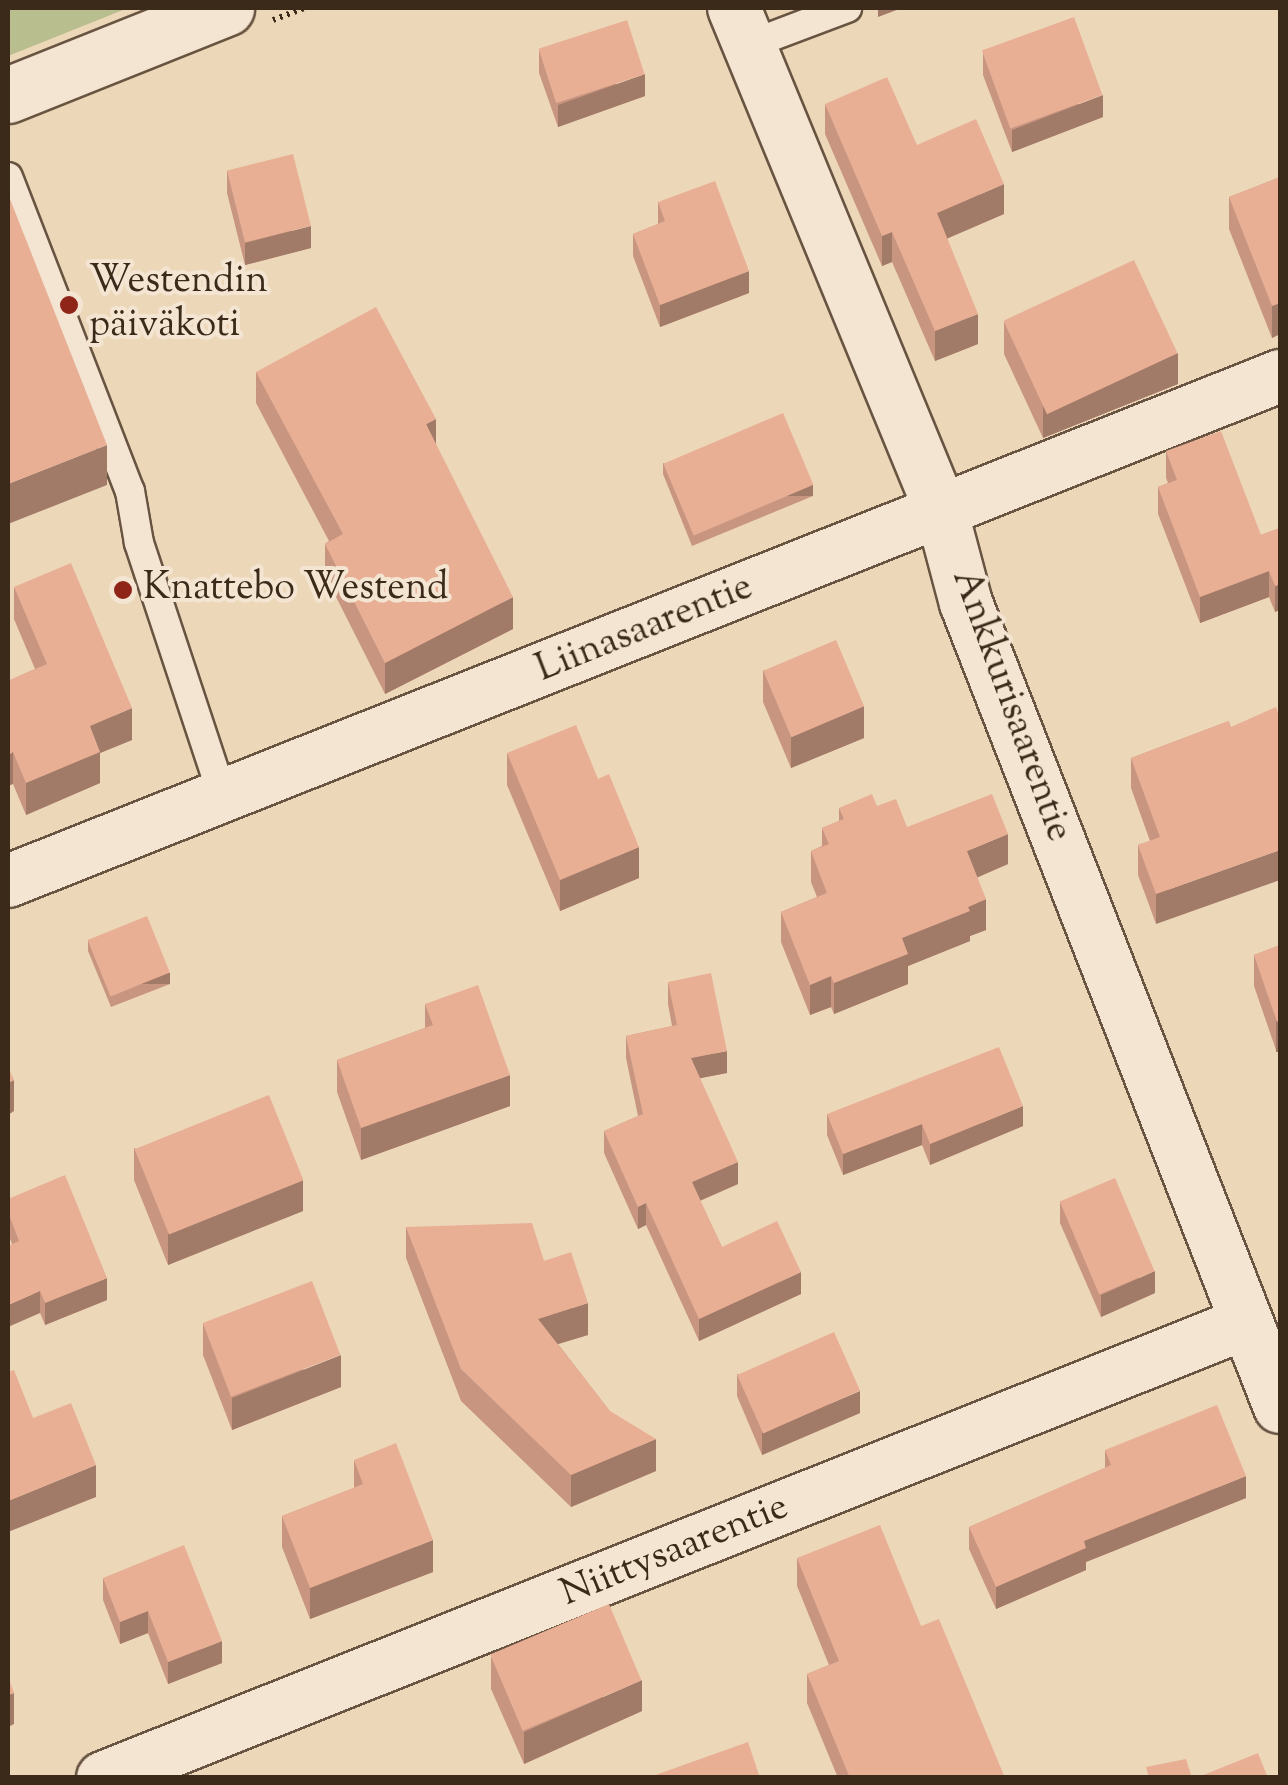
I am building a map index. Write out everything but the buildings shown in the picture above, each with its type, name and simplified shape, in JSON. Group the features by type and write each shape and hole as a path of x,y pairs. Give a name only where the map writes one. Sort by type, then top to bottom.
{"street":[{"path":"8,96 226,8"},
{"name":"Ankkurisaarentie","path":"742,26 942,513 966,603 1280,1407"},
{"name":"Liinasaarentie","path":"8,881 1280,376"},
{"name":"Niittysaarentie","path":"103,1778 1246,1322"}],"lane":[{"path":"742,26 847,8"},
{"path":"8,176 130,491 139,544 222,794"}],"green space":[{"path":"8,8 128,8 8,56"}],"place":[{"name":"Westendin päiväkoti","path":"69,305"},
{"name":"Knattebo Westend","path":"123,590"}]}
